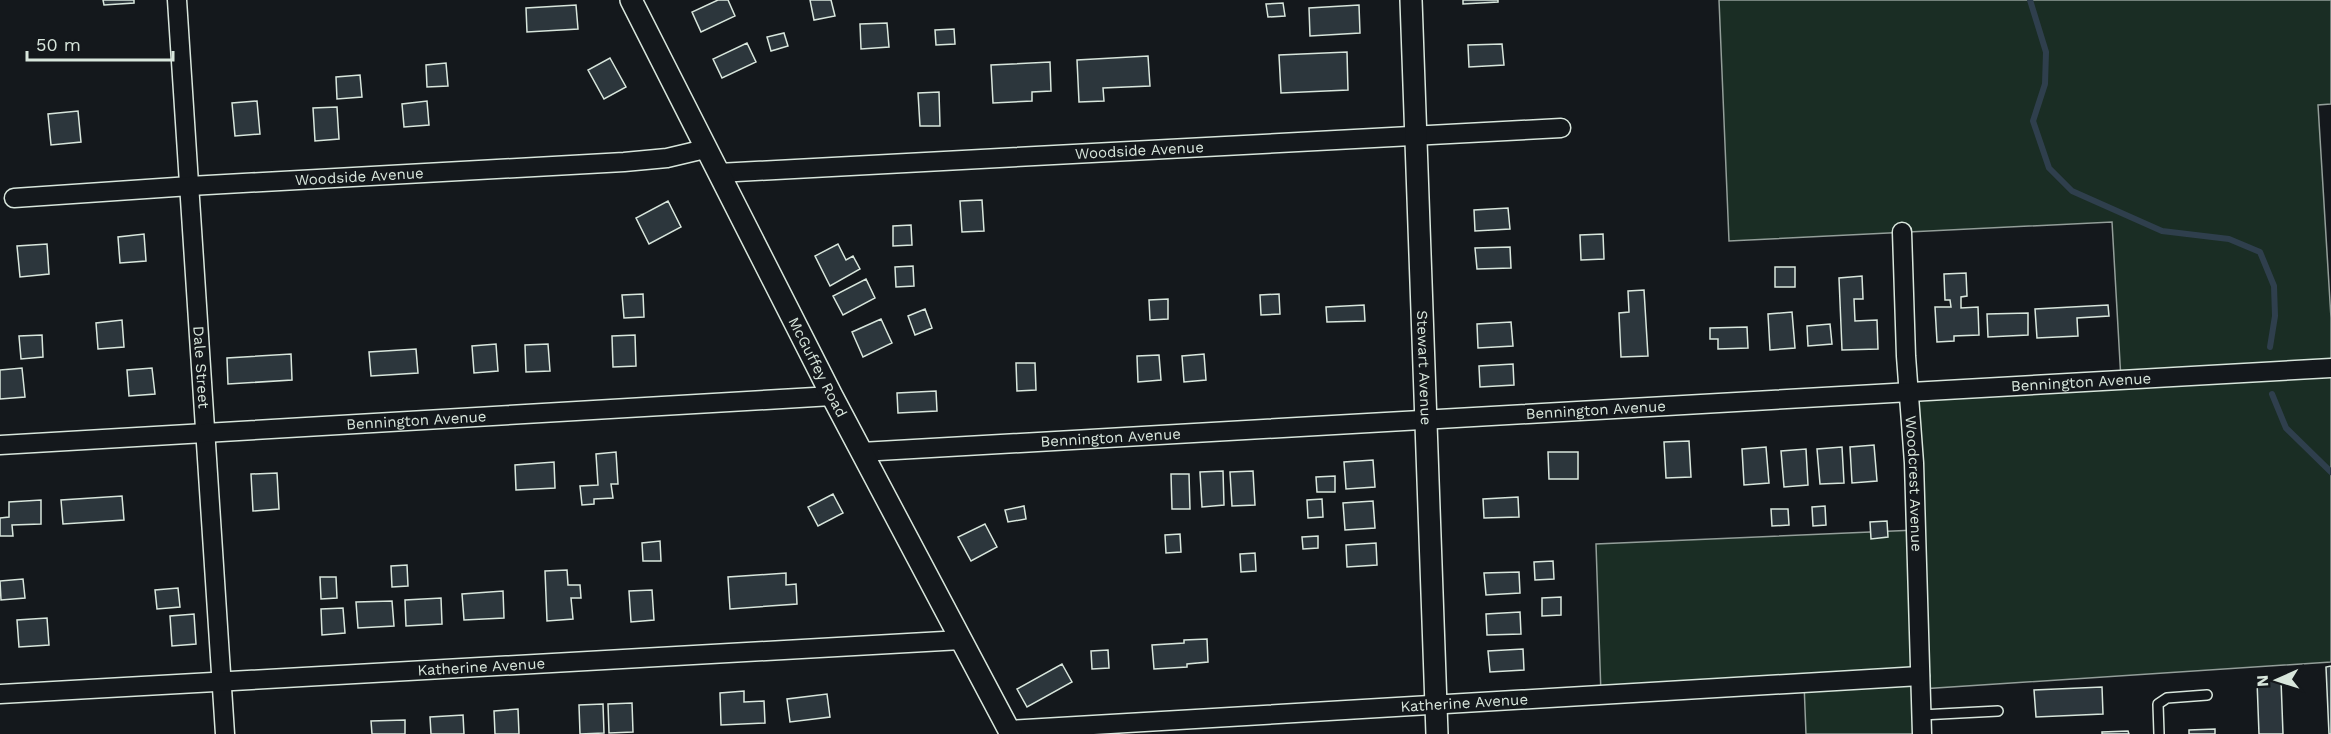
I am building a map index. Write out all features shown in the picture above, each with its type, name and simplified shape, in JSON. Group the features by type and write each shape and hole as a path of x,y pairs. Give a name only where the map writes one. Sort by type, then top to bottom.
{"street":[{"name":"Dale Street","path":"177,0 225,734"},
{"name":"McGuffey Road","path":"631,0 705,150 832,396 1010,732"},
{"name":"Stewart Avenue","path":"1411,0 1437,734"},
{"name":"Woodside Avenue","path":"718,173 1561,128"},
{"name":"Woodside Avenue","path":"14,198 624,162 668,158 705,150"},
{"name":"Woodcrest Avenue","path":"1902,232 1906,356 1915,474 1922,734"},
{"name":"Bennington Avenue","path":"861,452 2331,368"},
{"name":"Bennington Avenue","path":"0,445 832,396"},
{"name":"Katherine Avenue","path":"0,694 961,640"},
{"name":"Katherine Avenue","path":"1010,732 1920,676"}],"lane":[{"path":"2159,734 2158,704 2167,698 2207,695"},
{"path":"1922,715 1998,711"}],"green space":[{"path":"1719,0 2331,0 2331,104 2318,105 2331,318 2331,662 1921,689 1922,734 1806,734 1804,683 1601,695 1596,544 1916,530 1910,392 2121,380 2112,222 1729,241"}],"building":[{"path":"103,0 134,0 134,3 104,5"},
{"path":"718,0 728,0 735,16 701,32 692,12"},
{"path":"810,0 831,0 835,16 814,20"},
{"path":"1463,0 1498,0 1498,2 1463,4"},
{"path":"1283,3 1285,16 1268,17 1266,4"},
{"path":"576,5 578,29 527,32 526,8"},
{"path":"1359,5 1360,33 1310,36 1309,8"},
{"path":"887,23 889,47 861,49 860,24"},
{"path":"954,29 955,44 936,45 935,30"},
{"path":"784,33 788,46 771,51 767,37"},
{"path":"747,43 756,62 722,78 713,59"},
{"path":"1502,44 1504,65 1469,67 1468,45"},
{"path":"1347,52 1348,90 1281,93 1279,55"},
{"path":"1148,56 1150,86 1103,88 1104,101 1079,102 1077,60"},
{"path":"610,58 626,87 604,99 588,70"},
{"path":"1050,62 1051,91 1032,92 1032,101 993,103 991,65"},
{"path":"446,63 448,86 427,87 426,65"},
{"path":"360,75 362,97 337,99 336,77"},
{"path":"939,92 940,126 920,126 918,93"},
{"path":"257,101 260,134 235,136 232,103"},
{"path":"427,101 429,125 404,127 402,104"},
{"path":"337,107 339,139 315,141 313,108"},
{"path":"78,111 81,142 51,145 48,114"},
{"path":"982,200 984,231 962,232 960,201"},
{"path":"668,201 681,227 649,244 636,218"},
{"path":"1508,208 1510,229 1475,231 1474,210"},
{"path":"911,225 912,245 893,246 893,226"},
{"path":"144,234 146,261 120,263 118,237"},
{"path":"1603,234 1604,259 1581,260 1580,235"},
{"path":"47,244 49,274 20,277 17,246"},
{"path":"838,244 846,260 853,256 860,269 830,286 815,256"},
{"path":"1510,247 1511,268 1477,269 1475,248"},
{"path":"913,266 914,286 896,287 895,267"},
{"path":"1775,267 1795,267 1795,287 1775,287"},
{"path":"1966,273 1967,296 1961,297 1961,308 1978,307 1979,335 1954,336 1954,341 1937,342 1935,307 1951,307 1950,300 1945,300 1944,274"},
{"path":"1862,276 1863,299 1854,299 1855,321 1877,320 1878,349 1842,350 1839,278"},
{"path":"866,279 875,298 843,315 833,296"},
{"path":"1644,290 1648,356 1621,357 1619,313 1629,312 1628,291"},
{"path":"643,294 644,317 624,318 622,295"},
{"path":"1279,294 1280,314 1261,315 1260,295"},
{"path":"1168,299 1168,319 1150,320 1149,300"},
{"path":"1364,305 1365,321 1327,322 1326,307"},
{"path":"2108,305 2109,316 2077,318 2078,336 2037,338 2035,309"},
{"path":"925,309 932,328 915,335 908,316"},
{"path":"1792,312 1795,348 1770,350 1768,314"},
{"path":"2028,313 2028,335 1988,337 1987,314"},
{"path":"881,319 892,343 863,357 852,332"},
{"path":"122,320 124,347 98,349 96,323"},
{"path":"1511,322 1513,346 1478,348 1477,324"},
{"path":"1830,324 1832,344 1808,346 1807,326"},
{"path":"1747,327 1748,348 1718,349 1718,339 1710,339 1710,328"},
{"path":"42,335 43,357 21,359 19,336"},
{"path":"635,335 636,366 613,367 612,336"},
{"path":"496,344 498,371 474,373 472,346"},
{"path":"548,344 550,371 526,372 525,345"},
{"path":"416,349 418,373 371,376 369,352"},
{"path":"291,354 292,380 228,384 227,358"},
{"path":"1204,354 1206,380 1184,382 1182,356"},
{"path":"1159,355 1161,380 1138,382 1137,356"},
{"path":"1016,363 1035,363 1036,390 1017,391"},
{"path":"1513,364 1514,385 1480,387 1479,366"},
{"path":"22,368 25,397 0,399 0,370"},
{"path":"152,368 155,394 129,396 127,370"},
{"path":"936,391 937,411 898,413 897,393"},
{"path":"1689,441 1691,477 1666,478 1664,442"},
{"path":"1874,445 1877,481 1852,483 1850,447"},
{"path":"1766,447 1769,483 1744,485 1742,449"},
{"path":"1842,447 1844,483 1820,484 1817,449"},
{"path":"1806,449 1808,485 1784,487 1781,451"},
{"path":"616,452 618,484 611,484 613,498 594,499 594,504 582,505 580,486 598,485 596,454"},
{"path":"1548,452 1578,452 1578,479 1549,479"},
{"path":"1373,460 1375,487 1346,489 1344,462"},
{"path":"554,462 555,488 516,490 515,465"},
{"path":"1223,471 1224,505 1202,507 1200,472"},
{"path":"1253,471 1255,505 1232,506 1230,472"},
{"path":"277,473 279,509 253,511 251,474"},
{"path":"1171,474 1189,474 1190,509 1172,509"},
{"path":"1335,476 1335,492 1317,492 1316,477"},
{"path":"833,494 843,513 818,526 808,507"},
{"path":"122,496 124,520 63,524 61,500"},
{"path":"1518,497 1519,517 1484,518 1483,499"},
{"path":"1322,499 1323,517 1308,518 1307,500"},
{"path":"41,500 41,524 12,525 13,536 0,536 0,518 9,517 9,502"},
{"path":"1373,501 1375,528 1345,530 1343,503"},
{"path":"1024,506 1026,519 1008,522 1005,510"},
{"path":"1825,506 1826,525 1813,526 1812,507"},
{"path":"1771,509 1788,509 1789,525 1772,526"},
{"path":"1887,521 1888,537 1871,539 1870,522"},
{"path":"985,524 997,547 971,561 958,537"},
{"path":"1180,534 1181,552 1166,553 1165,535"},
{"path":"1318,536 1318,548 1303,549 1302,537"},
{"path":"660,541 661,561 643,561 642,543"},
{"path":"1376,543 1377,565 1347,567 1346,545"},
{"path":"1255,553 1256,571 1241,572 1240,554"},
{"path":"1553,561 1554,579 1535,580 1534,562"},
{"path":"407,565 408,586 392,587 391,566"},
{"path":"567,570 568,585 580,585 581,598 571,598 573,619 547,621 545,571"},
{"path":"1519,572 1520,593 1486,595 1484,573"},
{"path":"786,573 786,585 796,584 797,604 730,609 728,577"},
{"path":"320,577 336,577 337,598 321,599"},
{"path":"23,579 25,598 1,600 0,581"},
{"path":"178,588 180,607 157,609 155,590"},
{"path":"652,590 654,620 631,622 629,591"},
{"path":"503,591 504,618 464,620 462,594"},
{"path":"1561,597 1561,615 1542,616 1542,598"},
{"path":"441,598 442,624 406,626 405,600"},
{"path":"392,601 394,626 358,628 356,602"},
{"path":"343,608 345,633 322,635 321,609"},
{"path":"1520,612 1521,634 1487,635 1486,614"},
{"path":"194,614 196,644 172,646 170,616"},
{"path":"47,618 49,645 19,647 17,620"},
{"path":"1207,639 1208,662 1187,664 1187,667 1154,669 1152,645"},
{"path":"1523,649 1524,670 1490,672 1488,651"},
{"path":"1108,650 1109,668 1092,669 1091,651"},
{"path":"1062,664 1072,682 1027,707 1017,689"},
{"path":"2331,666 2331,734 2329,734 2326,667"},
{"path":"2281,680 2283,734 2259,734 2257,681"},
{"path":"2102,687 2103,714 2036,717 2034,690"},
{"path":"744,691 744,702 764,701 765,723 721,725 720,693"},
{"path":"827,694 830,717 790,722 787,699"},
{"path":"632,703 633,732 609,733 608,704"},
{"path":"603,704 604,733 580,734 579,705"},
{"path":"518,709 519,734 495,734 494,711"},
{"path":"463,715 464,734 431,734 430,717"},
{"path":"405,720 405,734 372,734 371,721"},
{"path":"2215,729 2215,734 2189,734 2189,730"},
{"path":"2128,731 2129,734 2102,734 2102,732"}],"waterway":[{"path":"2030,0 2046,52 2045,84 2033,121 2049,168 2072,191 2162,231 2229,239 2260,252 2274,286 2275,316 2270,347"},
{"path":"2272,394 2286,428 2331,472"}]}
